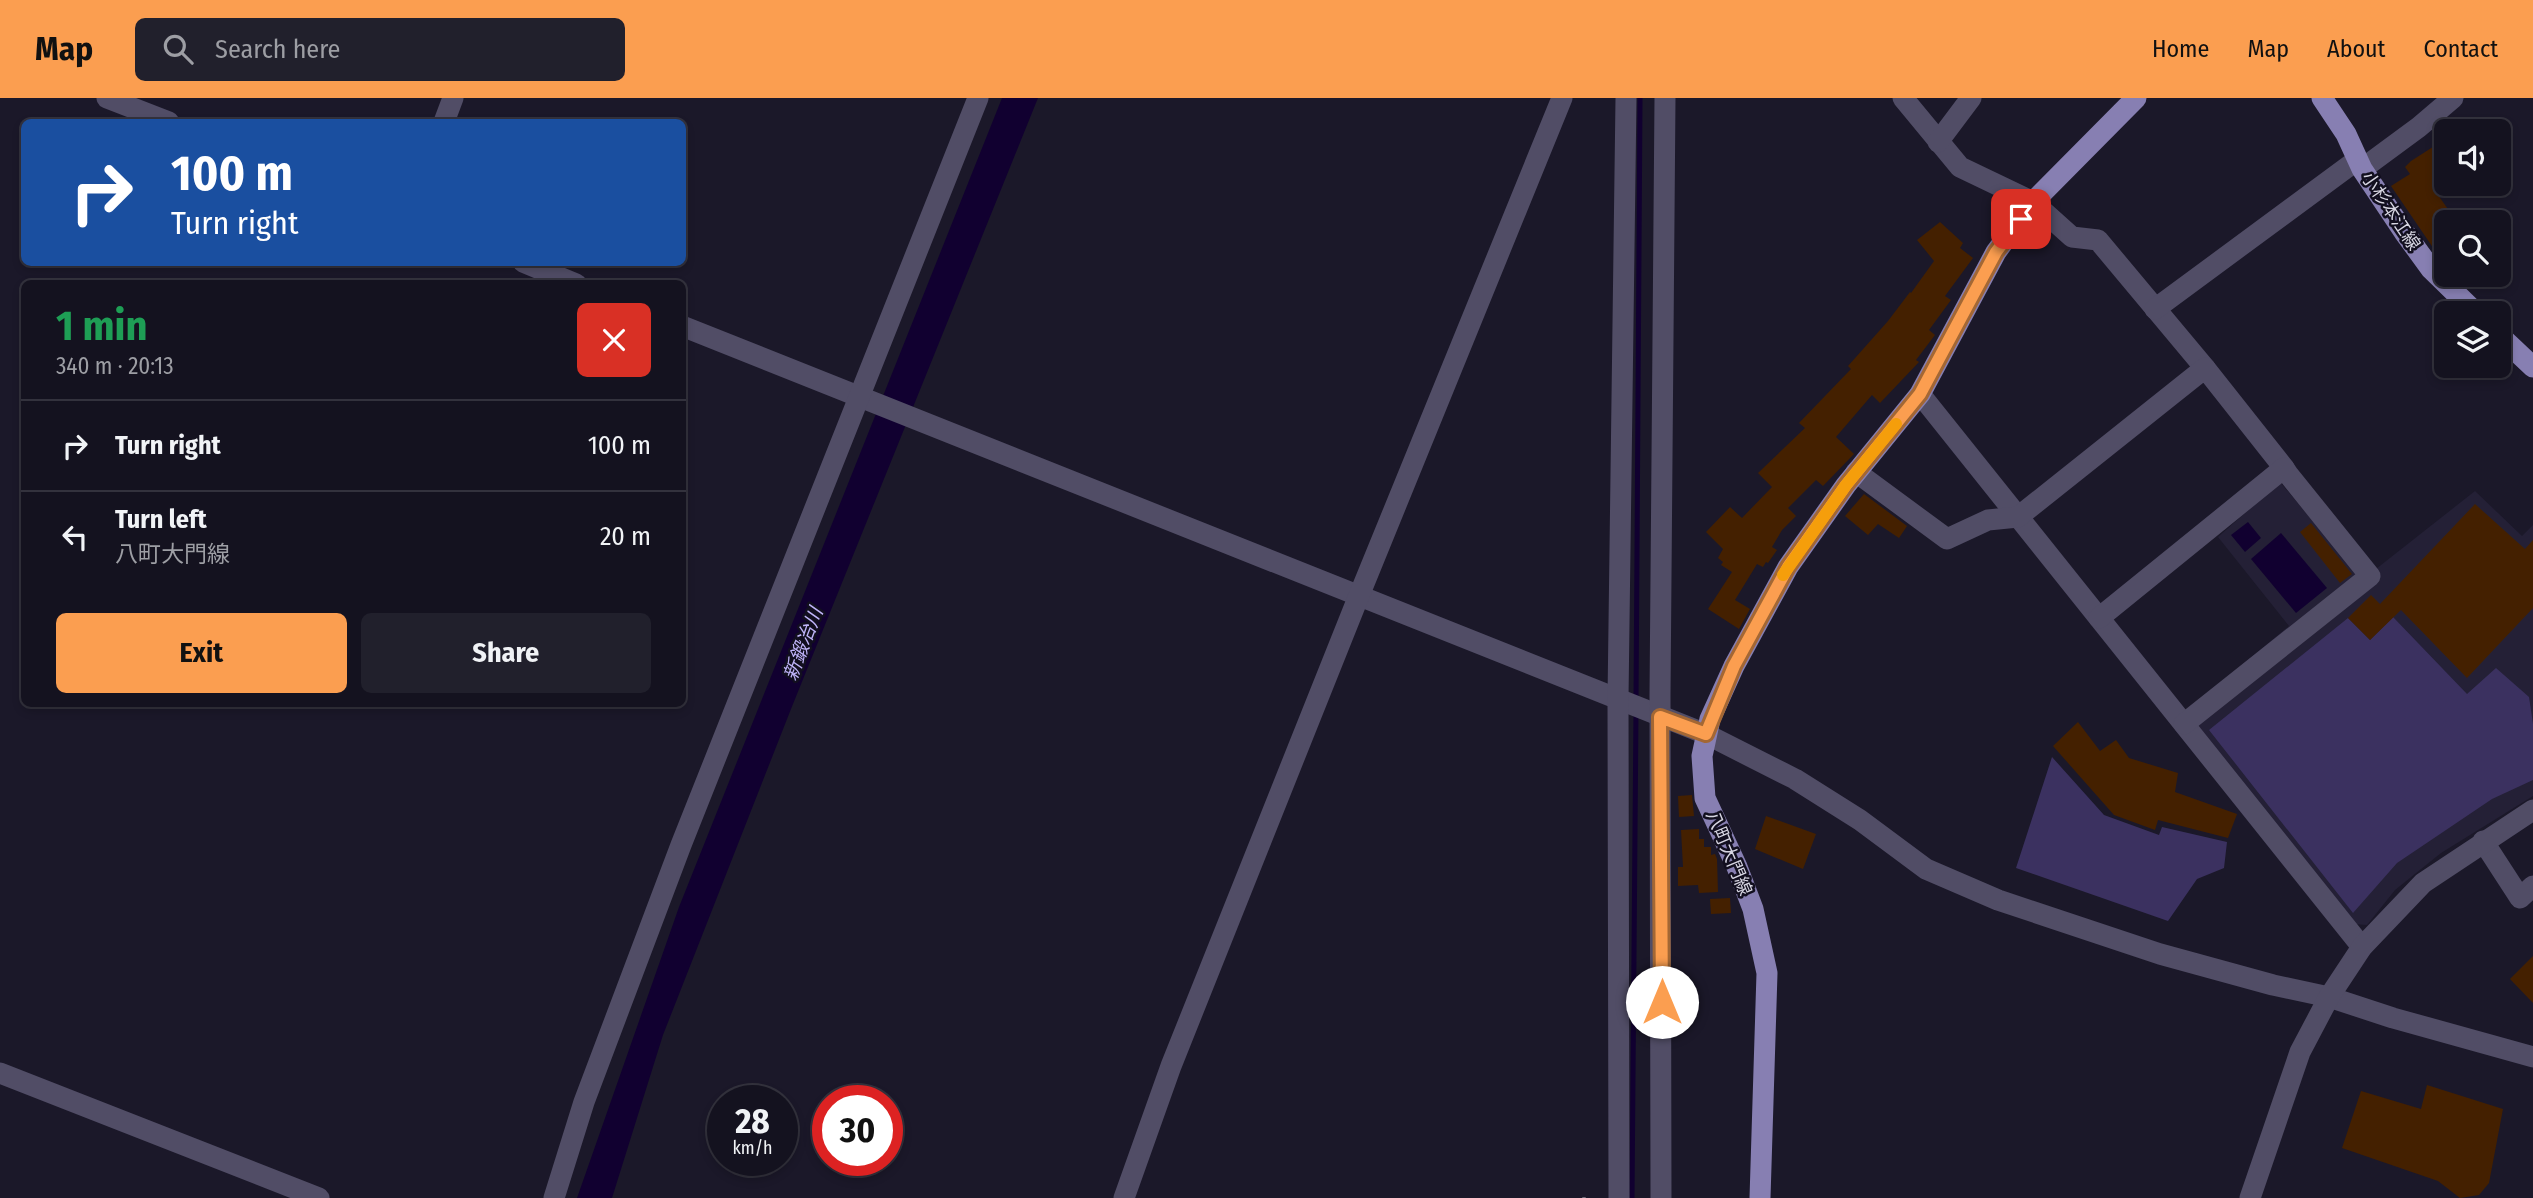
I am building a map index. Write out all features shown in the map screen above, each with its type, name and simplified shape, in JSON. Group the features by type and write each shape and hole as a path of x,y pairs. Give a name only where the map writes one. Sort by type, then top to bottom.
{"main road":[{"name":"八町大門線","path":"1759,1198 1767,973 1753,909 1705,798 1702,757 1706,734 1734,666 1788,567 1857,472 1920,394 1996,252 2033,202 2136,98"},
{"name":"小杉本江線","path":"2322,98 2346,134 2360,164 2431,269 2464,301"},
{"path":"2511,346 2533,367"}],"street":[{"path":"107,98 161,119"},
{"path":"445,119 453,98"},
{"path":"554,1198 584,1102 672,870 866,398 978,98"},
{"path":"1124,1198 1171,1066 1562,98"},
{"path":"1619,1198 1618,699 1626,98"},
{"path":"1661,1198 1660,717 1665,98"},
{"path":"1903,98 1960,167 2033,202 2072,237 2098,240 2205,368 2370,576 2184,724"},
{"path":"1938,142 1970,98"},
{"path":"2155,309 2360,164 2419,127 2453,98"},
{"path":"533,266 566,280"},
{"path":"686,328 1706,734 1795,779 1860,820 1926,869 1998,900 2160,954 2273,985 2329,997 2533,1057"},
{"path":"1857,472 1947,538 1988,520 2018,517 2205,368"},
{"path":"1920,394 2362,947"},
{"path":"2099,618 2284,468"},
{"path":"2250,1198 2300,1052 2329,997 2362,947 2423,883 2533,810"},
{"path":"2483,841 2520,898 2533,886"},
{"path":"0,1073 318,1198"}],"shaded area":[{"path":"2280,482 2358,574 2376,569 2475,491 2522,536 2533,525 2533,796 2441,853 2395,890 2367,925 2354,924 2186,711 2289,626 2218,537"},
{"path":"2393,617 2467,694 2496,668 2529,697 2533,724 2533,780 2492,799 2397,863 2353,913 2209,730 2348,618 2370,640"},
{"path":"2052,757 2104,815 2159,835 2162,827 2227,842 2224,868 2197,879 2168,921 2016,868"}],"water":[{"name":"新鍛冶川","path":"1002,98 1038,98 791,709 663,1035 612,1198 577,1198 679,907"},
{"path":"2248,522 2261,538 2245,552 2231,535"},
{"path":"2281,533 2327,588 2296,613 2251,559"}],"building":[{"path":"2434,146 2434,196 2439,196 2449,210 2434,210 2434,249 2391,186 2410,174 2405,167"},
{"path":"1940,222 1963,243 1960,248 1973,258 1945,296 1951,300 1929,330 1935,335 1916,360 1919,362 1880,403 1872,395 1836,437 1854,454 1823,486 1816,480 1788,508 1796,516 1782,530 1772,547 1777,550 1763,567 1757,564 1735,600 1750,609 1739,629 1708,609 1732,572 1721,565 1723,562 1718,558 1723,549 1706,532 1730,507 1742,518 1772,487 1758,473 1805,428 1799,423 1851,369 1848,366 1911,293 1934,261 1917,240"},
{"path":"1864,494 1907,526 1899,538 1878,524 1868,535 1845,516"},
{"path":"2475,504 2525,549 2533,540 2533,608 2467,678 2401,610 2370,640 2348,618 2371,595 2380,604"},
{"path":"2311,523 2352,574 2340,583 2300,532"},
{"path":"2078,722 2100,751 2116,740 2129,758 2178,773 2175,792 2237,814 2228,838 2158,820 2155,830 2114,815 2053,746"},
{"path":"1692,795 1694,816 1679,817 1678,796"},
{"path":"1766,816 1816,834 1803,869 1755,849"},
{"path":"1699,829 1699,839 1704,839 1704,847 1711,847 1711,855 1715,854 1717,859 1718,892 1699,893 1698,885 1678,886 1678,867 1683,867 1681,830"},
{"path":"1730,898 1731,913 1711,914 1710,899"},
{"path":"2533,956 2533,1003 2510,979"},
{"path":"2427,1085 2503,1109 2489,1183 2479,1195 2460,1198 2438,1181 2342,1148 2361,1091 2421,1109"}],"waterway":[{"path":"1636,701 1640,98"},
{"path":"1632,1198 1636,711"}],"slow traffic":[{"path":"1783,575 1846,485 1896,424"}],"route":[{"path":"1662,1002 1660,717 1706,734 1734,666 1788,567 1846,485 1920,394 1996,252 2021,219"}]}
